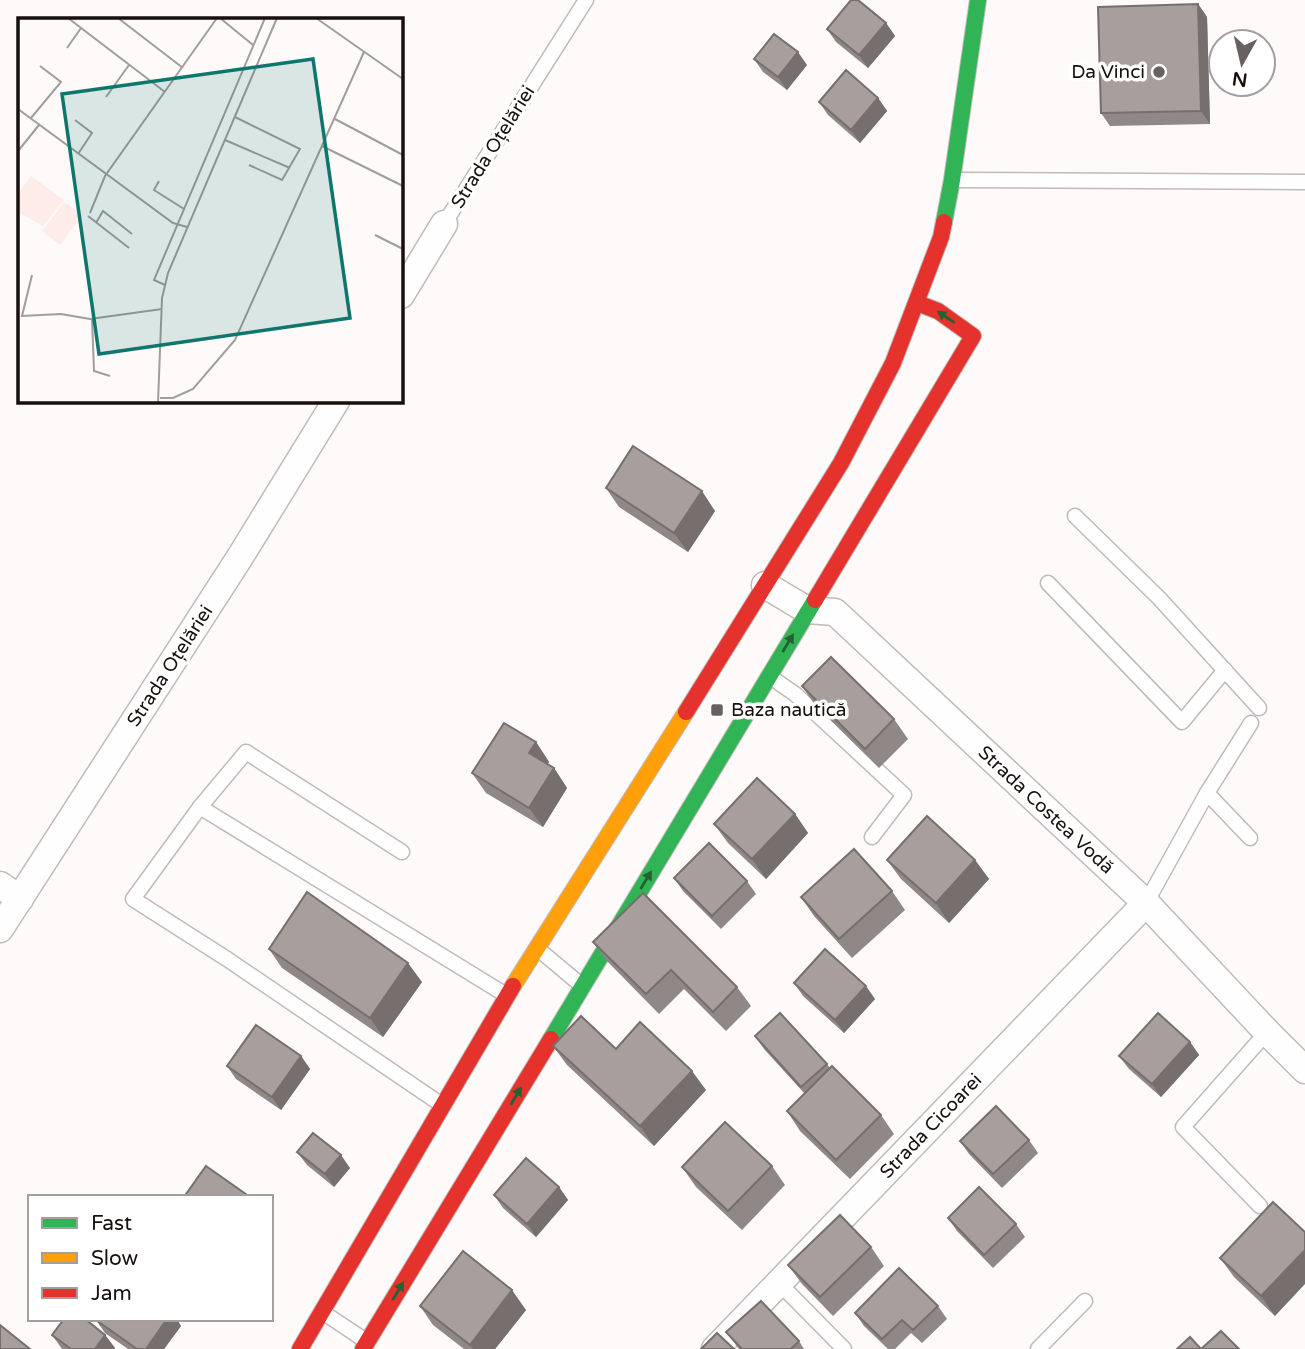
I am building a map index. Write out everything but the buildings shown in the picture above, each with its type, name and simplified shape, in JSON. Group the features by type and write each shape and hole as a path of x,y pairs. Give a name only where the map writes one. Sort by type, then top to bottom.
{"main road":[{"path":"300,1349 536,948 841,463 893,363 941,237 978,0"},
{"path":"365,1345 973,336 938,311 917,303"}],"street":[{"name":"Strada Oțelăriei","path":"402,293 444,224"},
{"name":"Strada Oțelăriei","path":"0,929 10,892 240,557 335,402"},
{"name":"Strada Costea Vodă","path":"765,585 807,610 835,612 1146,903 1305,1070"},
{"name":"Strada Cicoarei","path":"715,1349 1146,903"}],"lane":[{"name":"Strada Oțelăriei","path":"444,224 586,0"},
{"path":"952,180 1305,182"},
{"path":"1074,516 1158,598 1259,708"},
{"path":"1048,583 1182,722 1225,670"},
{"path":"768,676 794,694 904,795 872,837"},
{"path":"1146,903 1207,793 1251,723"},
{"path":"402,852 246,752 200,807 133,899 227,959 443,1106"},
{"path":"1207,793 1250,838"},
{"path":"200,807 507,996"},
{"path":"536,948 583,987"},
{"path":"1260,1206 1183,1127 1267,1032"},
{"path":"780,1284 845,1349"},
{"path":"1038,1349 1085,1301"},
{"path":"323,1312 365,1345"}],"traffic: fast":[{"path":"944,222 978,0"},
{"path":"551,1039 815,600"}],"traffic: slow":[{"path":"513,986 686,712"}],"traffic: jam":[{"path":"686,712 841,463 893,363 941,237 944,222"},
{"path":"815,600 973,336 938,311 917,303"},
{"path":"300,1349 513,986"},
{"path":"363,1349 551,1039"}],"place":[{"name":"Da Vinci","path":"1159,72"},
{"name":"Baza nautică","path":"717,710"}]}
